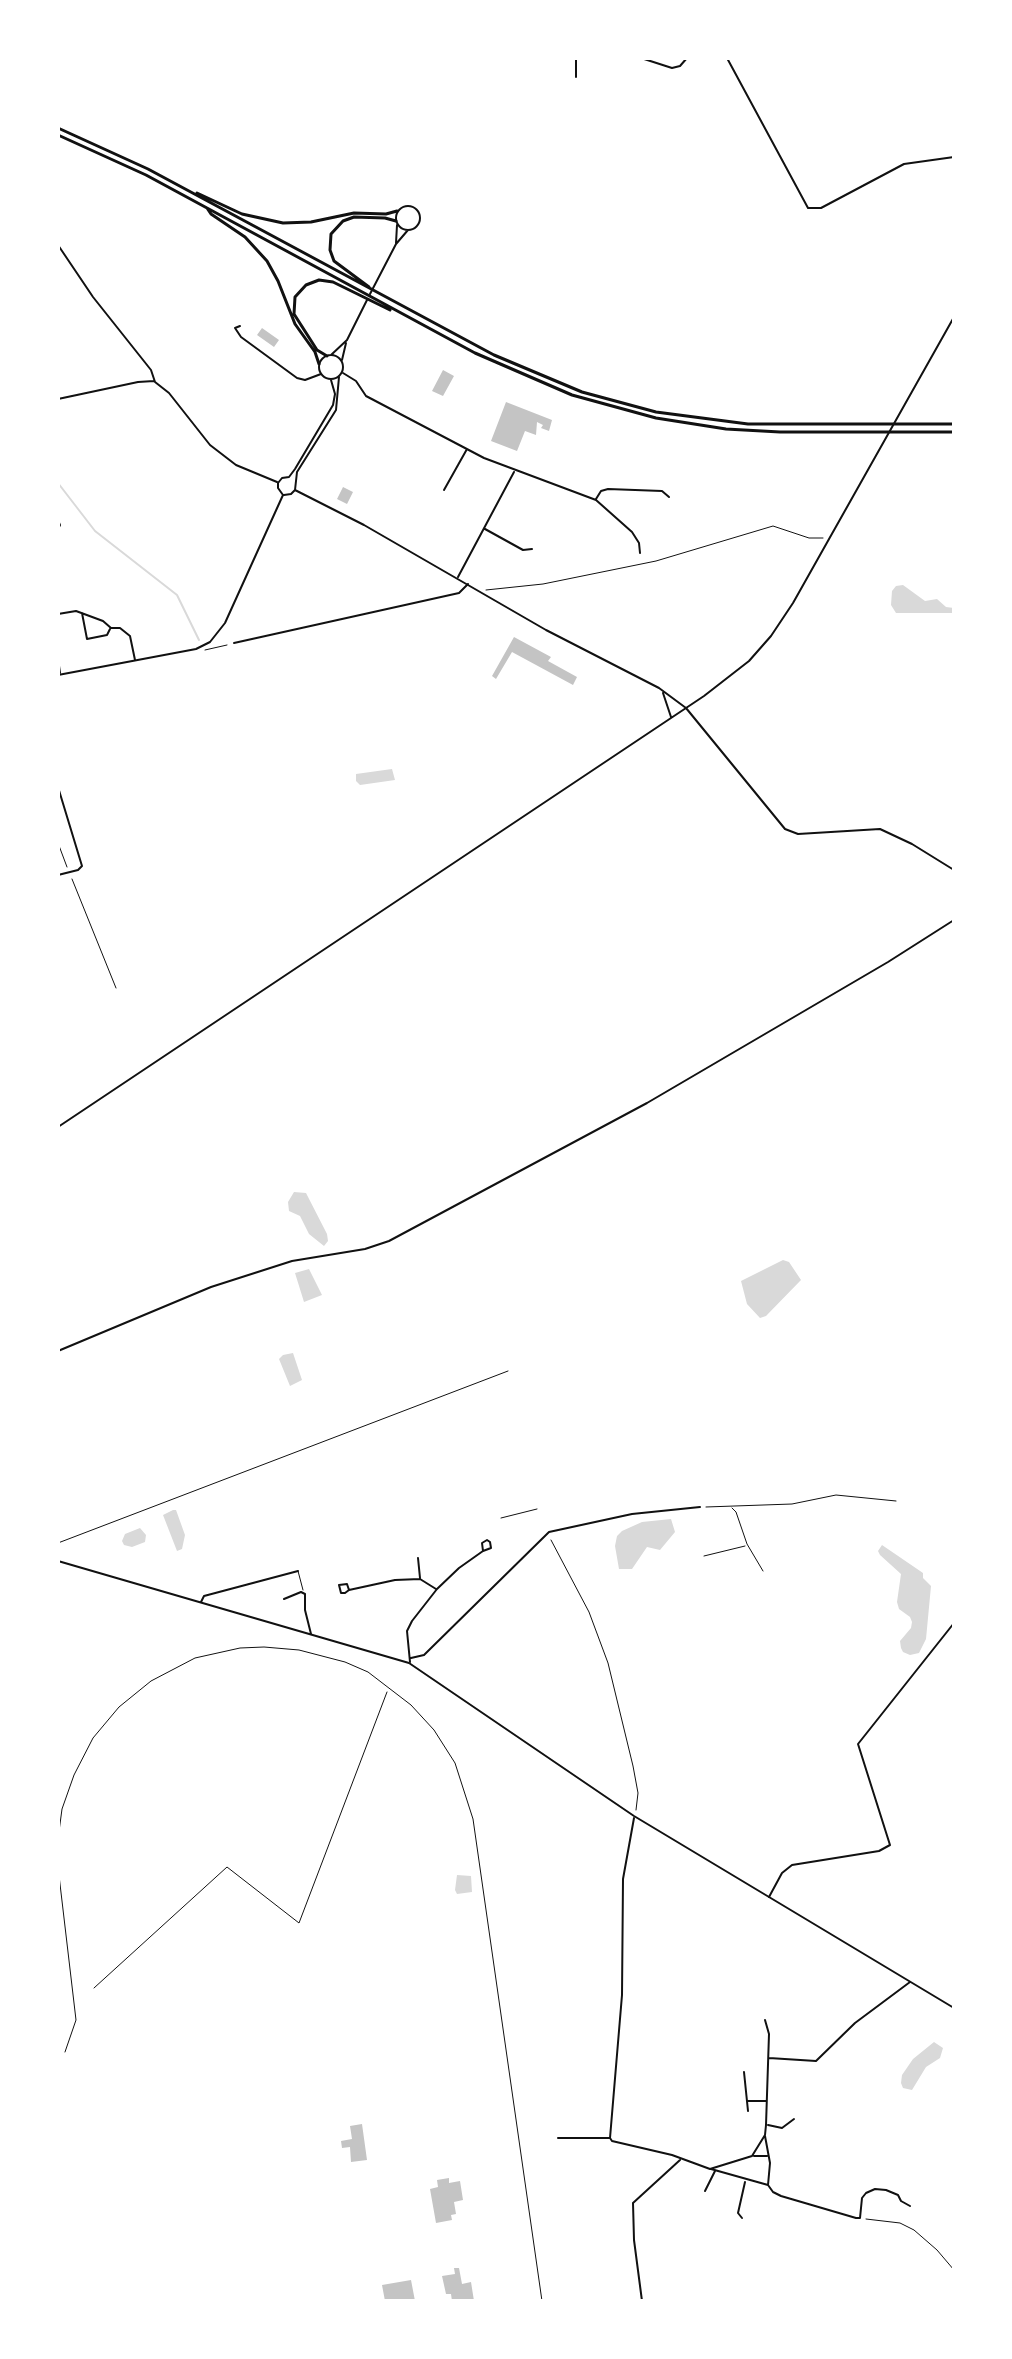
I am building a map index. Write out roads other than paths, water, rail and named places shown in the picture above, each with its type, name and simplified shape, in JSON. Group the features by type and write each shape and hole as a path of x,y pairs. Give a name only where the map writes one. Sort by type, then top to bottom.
{"highway":[{"path":"58,128 194,193 481,349 544,378 629,406 703,420 748,424 954,424"},
{"path":"58,135 129,167 522,376 572,395 673,422 726,429 954,432"},
{"path":"194,193 250,216 283,223 397,211"},
{"path":"207,208 245,237 267,261 295,324 315,352 319,364"},
{"path":"371,290 334,261 330,250 331,234 337,225 354,217 385,218 397,223"},
{"path":"329,355 315,347 294,314 295,297 306,285 319,280 333,282 385,309 398,312"}],"street":[{"path":"576,58 576,77"},
{"path":"641,58 672,68 680,66 687,58"},
{"path":"727,58 808,208 821,208 904,164 954,157"},
{"path":"331,380 343,373 342,361 347,340 396,244 408,230 417,226 419,213 412,206 397,211 396,244"},
{"path":"397,223 408,230"},
{"path":"58,245 93,297 151,370 155,382 169,393 217,452 236,465 278,483"},
{"path":"58,1127 738,671 771,636 954,317"},
{"path":"240,326 235,328 241,337 297,378 305,380 321,374"},
{"path":"283,495 278,483 282,478 289,477 332,410 335,394 331,380 321,374 319,364 347,340"},
{"path":"329,355 342,361"},
{"path":"343,373 356,381 366,396 467,449 515,471 596,500 632,532 639,543 640,553"},
{"path":"295,490 297,472 337,408 339,377"},
{"path":"58,399 138,382 155,382"},
{"path":"444,490 467,449"},
{"path":"458,577 515,471"},
{"path":"289,477 295,483"},
{"path":"596,500 601,491 608,489 662,491 669,497"},
{"path":"283,495 295,490"},
{"path":"295,490 328,505 546,630 663,692 686,708 785,829 806,834 880,829 954,870"},
{"path":"58,659 59,675 196,649 215,638 225,623 283,495"},
{"path":"58,520 58,529"},
{"path":"484,528 523,550 532,549"},
{"path":"234,643 459,593 468,584"},
{"path":"58,614 82,613 103,621 111,628 120,628 130,636 135,661"},
{"path":"82,613 87,639 107,635 111,628"},
{"path":"663,692 671,718"},
{"path":"58,787 82,866 58,875"},
{"path":"58,1351 190,1295 281,1264 389,1241 647,1103 954,920"},
{"path":"411,1658 424,1655 549,1532 632,1514 700,1507"},
{"path":"409,1663 408,1627 437,1589 483,1551"},
{"path":"418,1558 420,1579"},
{"path":"58,1561 409,1663 634,1816 954,2008"},
{"path":"201,1603 204,1596 298,1571"},
{"path":"349,1590 395,1580 420,1579 437,1589"},
{"path":"284,1599 303,1592 311,1635"},
{"path":"768,1898 782,1873 792,1865 879,1851 890,1845 858,1744 954,1623"},
{"path":"610,2138 622,1995 623,1879 634,1816"},
{"path":"768,2058 816,2061 855,2023 910,1982"},
{"path":"765,2020 769,2034 765,2135 769,2156 768,2185 773,2192 860,2218 862,2198 875,2189 898,2195 910,2206"},
{"path":"744,2072 748,2111"},
{"path":"747,2101 767,2101"},
{"path":"766,2125 782,2128 794,2119"},
{"path":"752,2156 765,2135"},
{"path":"558,2138 610,2138 672,2155 745,2181 768,2185"},
{"path":"710,2169 752,2156 769,2156"},
{"path":"642,2301 633,2203 680,2160"},
{"path":"705,2191 715,2171"},
{"path":"742,2218 738,2213 745,2181"}],"lane":[{"path":"298,1571 303,1592"},
{"path":"58,1839 62,1809 93,1738 119,1707 151,1681 195,1658 240,1648 299,1650 345,1662 389,1686 411,1705 434,1730 455,1763 473,1819 542,2301"},
{"path":"58,1867 76,2020 65,2052"}],"waterway":[{"path":"58,483 95,531 177,595 199,640"}]}
